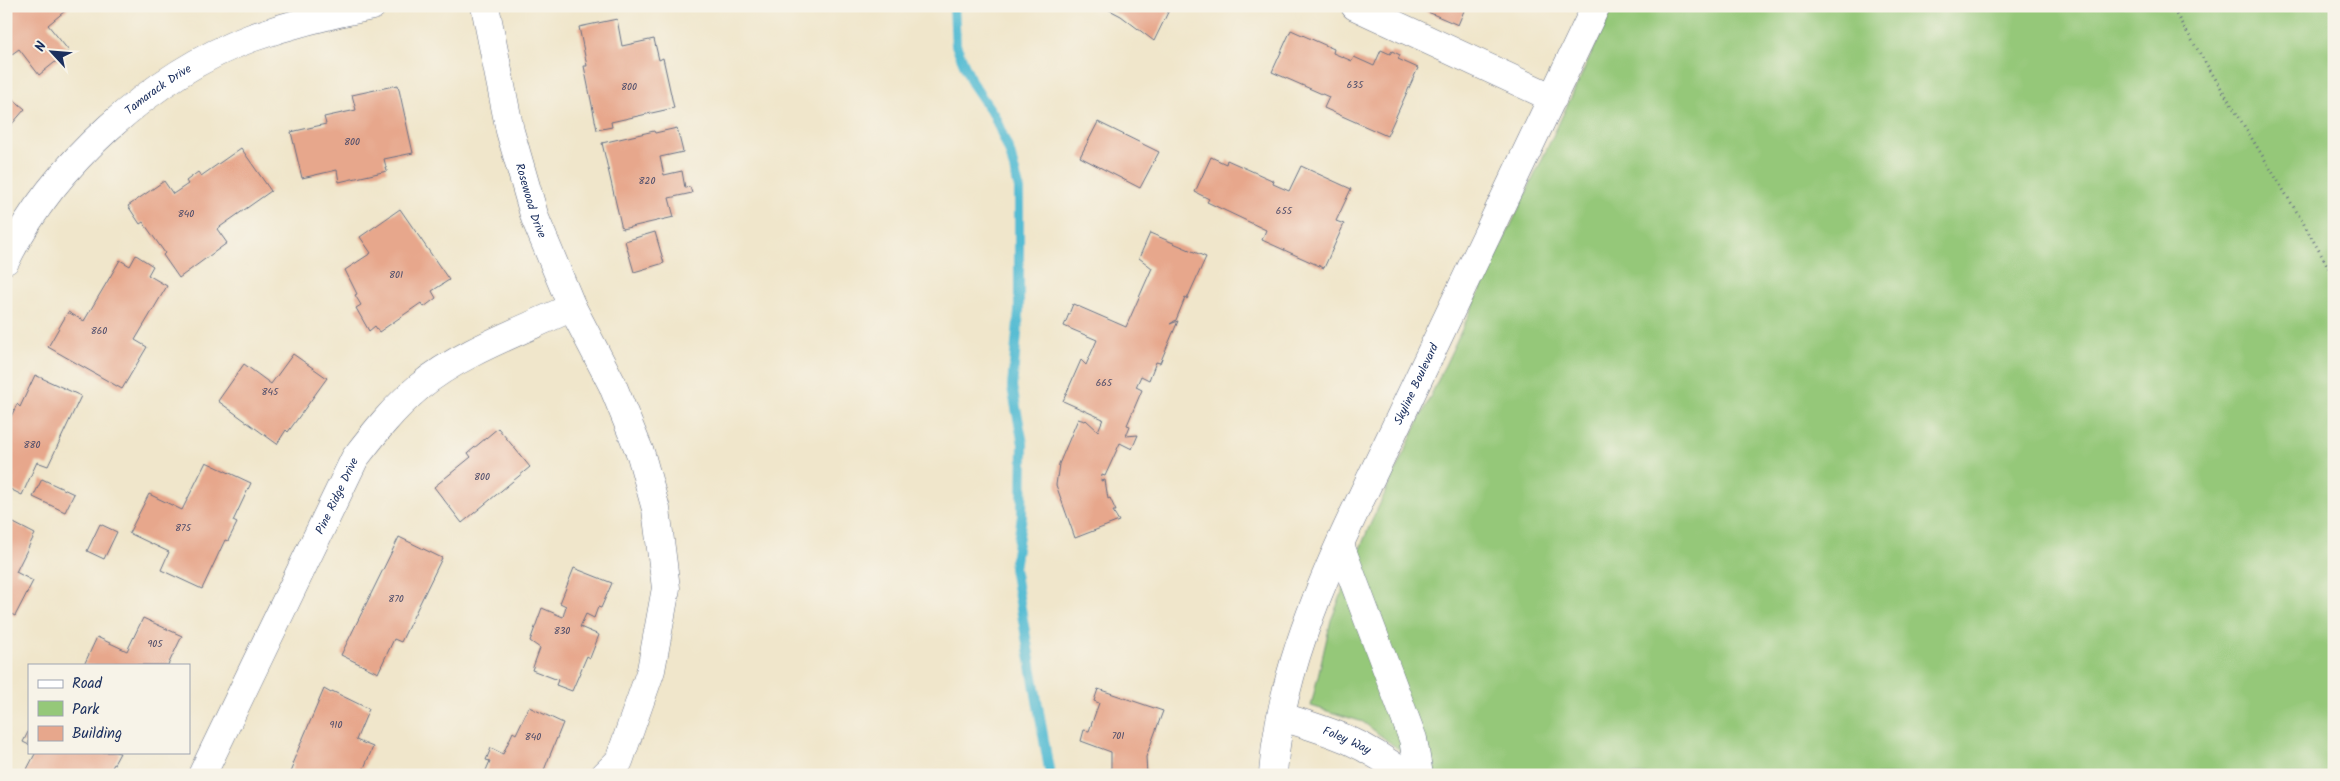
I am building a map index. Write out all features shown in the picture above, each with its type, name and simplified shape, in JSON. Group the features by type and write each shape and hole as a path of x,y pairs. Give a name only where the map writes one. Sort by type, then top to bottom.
{"street":[{"name":"Tamarack Drive","path":"6,260 16,241 52,187 96,139 142,100 199,63 250,39 315,17 372,6"},
{"name":"Rosewood Drive","path":"485,6 510,131 535,218 572,307 612,384 641,455 656,509 666,588 651,670 619,761 605,775"},
{"path":"1355,6 1553,98"},
{"name":"Skyline Boulevard","path":"1274,775 1275,748 1292,670 1328,569 1596,6"},
{"name":"Pine Ridge Drive","path":"202,775 355,458 386,418 420,386 463,358 572,307"},
{"path":"1340,545 1413,739 1419,775"},
{"name":"Foley Way","path":"1282,717 1337,733 1381,756 1405,775"}],"path":[{"path":"2171,6 2301,219 2334,277"}],"green space":[{"path":"1614,6 2334,6 2334,775 1432,775 1363,722 1311,706 1331,620 1369,527"}],"building":[{"path":"6,6 71,6 48,25 69,51 39,75 19,49 8,57 6,55"},
{"path":"1102,6 1171,6 1154,41 1121,16"},
{"path":"1174,6 1189,6 1180,10"},
{"path":"1414,6 1466,6 1458,25"},
{"path":"617,19 622,46 654,39 659,60 663,58 674,108 611,122 612,127 597,130 584,66 587,66 579,27"},
{"path":"1291,30 1334,49 1333,53 1352,61 1354,57 1374,66 1381,50 1390,54 1392,51 1400,55 1398,59 1418,68 1387,136 1324,108 1329,97 1272,72"},
{"path":"398,85 413,153 384,159 387,171 339,182 337,170 302,178 291,132 326,124 324,117 356,110 352,95"},
{"path":"6,93 25,109 6,131"},
{"path":"1098,122 1159,152 1140,188 1080,157"},
{"path":"677,128 683,152 660,157 664,175 682,171 685,188 690,187 692,193 669,198 674,217 622,229 602,143 654,131 655,133"},
{"path":"241,148 271,191 217,229 227,243 179,278 163,255 165,253 143,222 140,224 128,206 164,181 173,194 188,184 186,181 198,172 201,176"},
{"path":"1211,157 1226,164 1227,160 1274,181 1273,184 1289,191 1301,166 1351,189 1336,221 1344,224 1324,268 1262,240 1266,230 1207,202 1209,199 1195,192"},
{"path":"400,209 449,280 432,291 436,298 424,307 421,303 379,332 375,326 369,331 356,308 361,305 345,270 371,253 360,237"},
{"path":"655,232 664,263 634,272 625,241"},
{"path":"1150,233 1206,257 1176,320 1170,324 1178,321 1160,363 1156,362 1149,380 1141,376 1136,387 1142,390 1127,425 1130,426 1126,436 1138,435 1132,449 1120,443 1105,476 1102,475 1101,481 1105,480 1108,499 1110,498 1116,511 1113,511 1119,521 1075,538 1056,485 1059,464 1078,419 1086,420 1098,431 1103,419 1063,401 1081,360 1086,365 1097,340 1064,326 1073,304 1126,327 1152,268 1139,258"},
{"path":"136,255 153,266 148,275 167,286 135,340 147,347 122,389 48,347 68,312 84,321 120,260 130,266"},
{"path":"293,354 327,378 288,432 286,430 277,444 218,401 244,364 271,384"},
{"path":"35,375 81,396 48,466 37,462 22,495 6,487 6,427 17,404 20,407"},
{"path":"498,428 530,467 462,523 434,487 471,457 468,453"},
{"path":"206,462 251,483 233,521 237,523 228,541 225,540 202,589 161,570 169,552 129,533 149,494 182,510"},
{"path":"42,479 74,494 65,512 33,497"},
{"path":"6,519 35,534 16,572 33,581 15,616 6,611"},
{"path":"100,524 117,532 104,559 87,551"},
{"path":"399,537 442,558 401,642 394,639 378,673 341,655"},
{"path":"574,568 612,583 601,608 598,607 594,618 586,614 580,627 599,635 590,658 587,656 572,691 556,685 558,680 532,670 540,648 530,641 542,608 563,617 566,606 560,603"},
{"path":"143,618 182,636 168,664 84,664 97,637 127,651"},
{"path":"324,689 369,709 356,740 373,747 361,775 348,775 340,771 339,775 290,775 294,765 292,764"},
{"path":"1098,689 1163,711 1146,757 1147,775 1111,775 1111,752 1081,741 1084,730 1089,731 1099,703 1094,701"},
{"path":"529,707 563,723 542,775 484,775 490,761 486,760 491,748 503,754 513,732 516,734"},
{"path":"28,732 28,744 23,742"},
{"path":"35,754 119,754 108,775 24,775"}],"waterway":[{"path":"954,6 956,45 972,83 994,115 1010,153 1019,188 1019,312 1012,387 1023,444 1022,516 1014,568 1050,775"}]}
